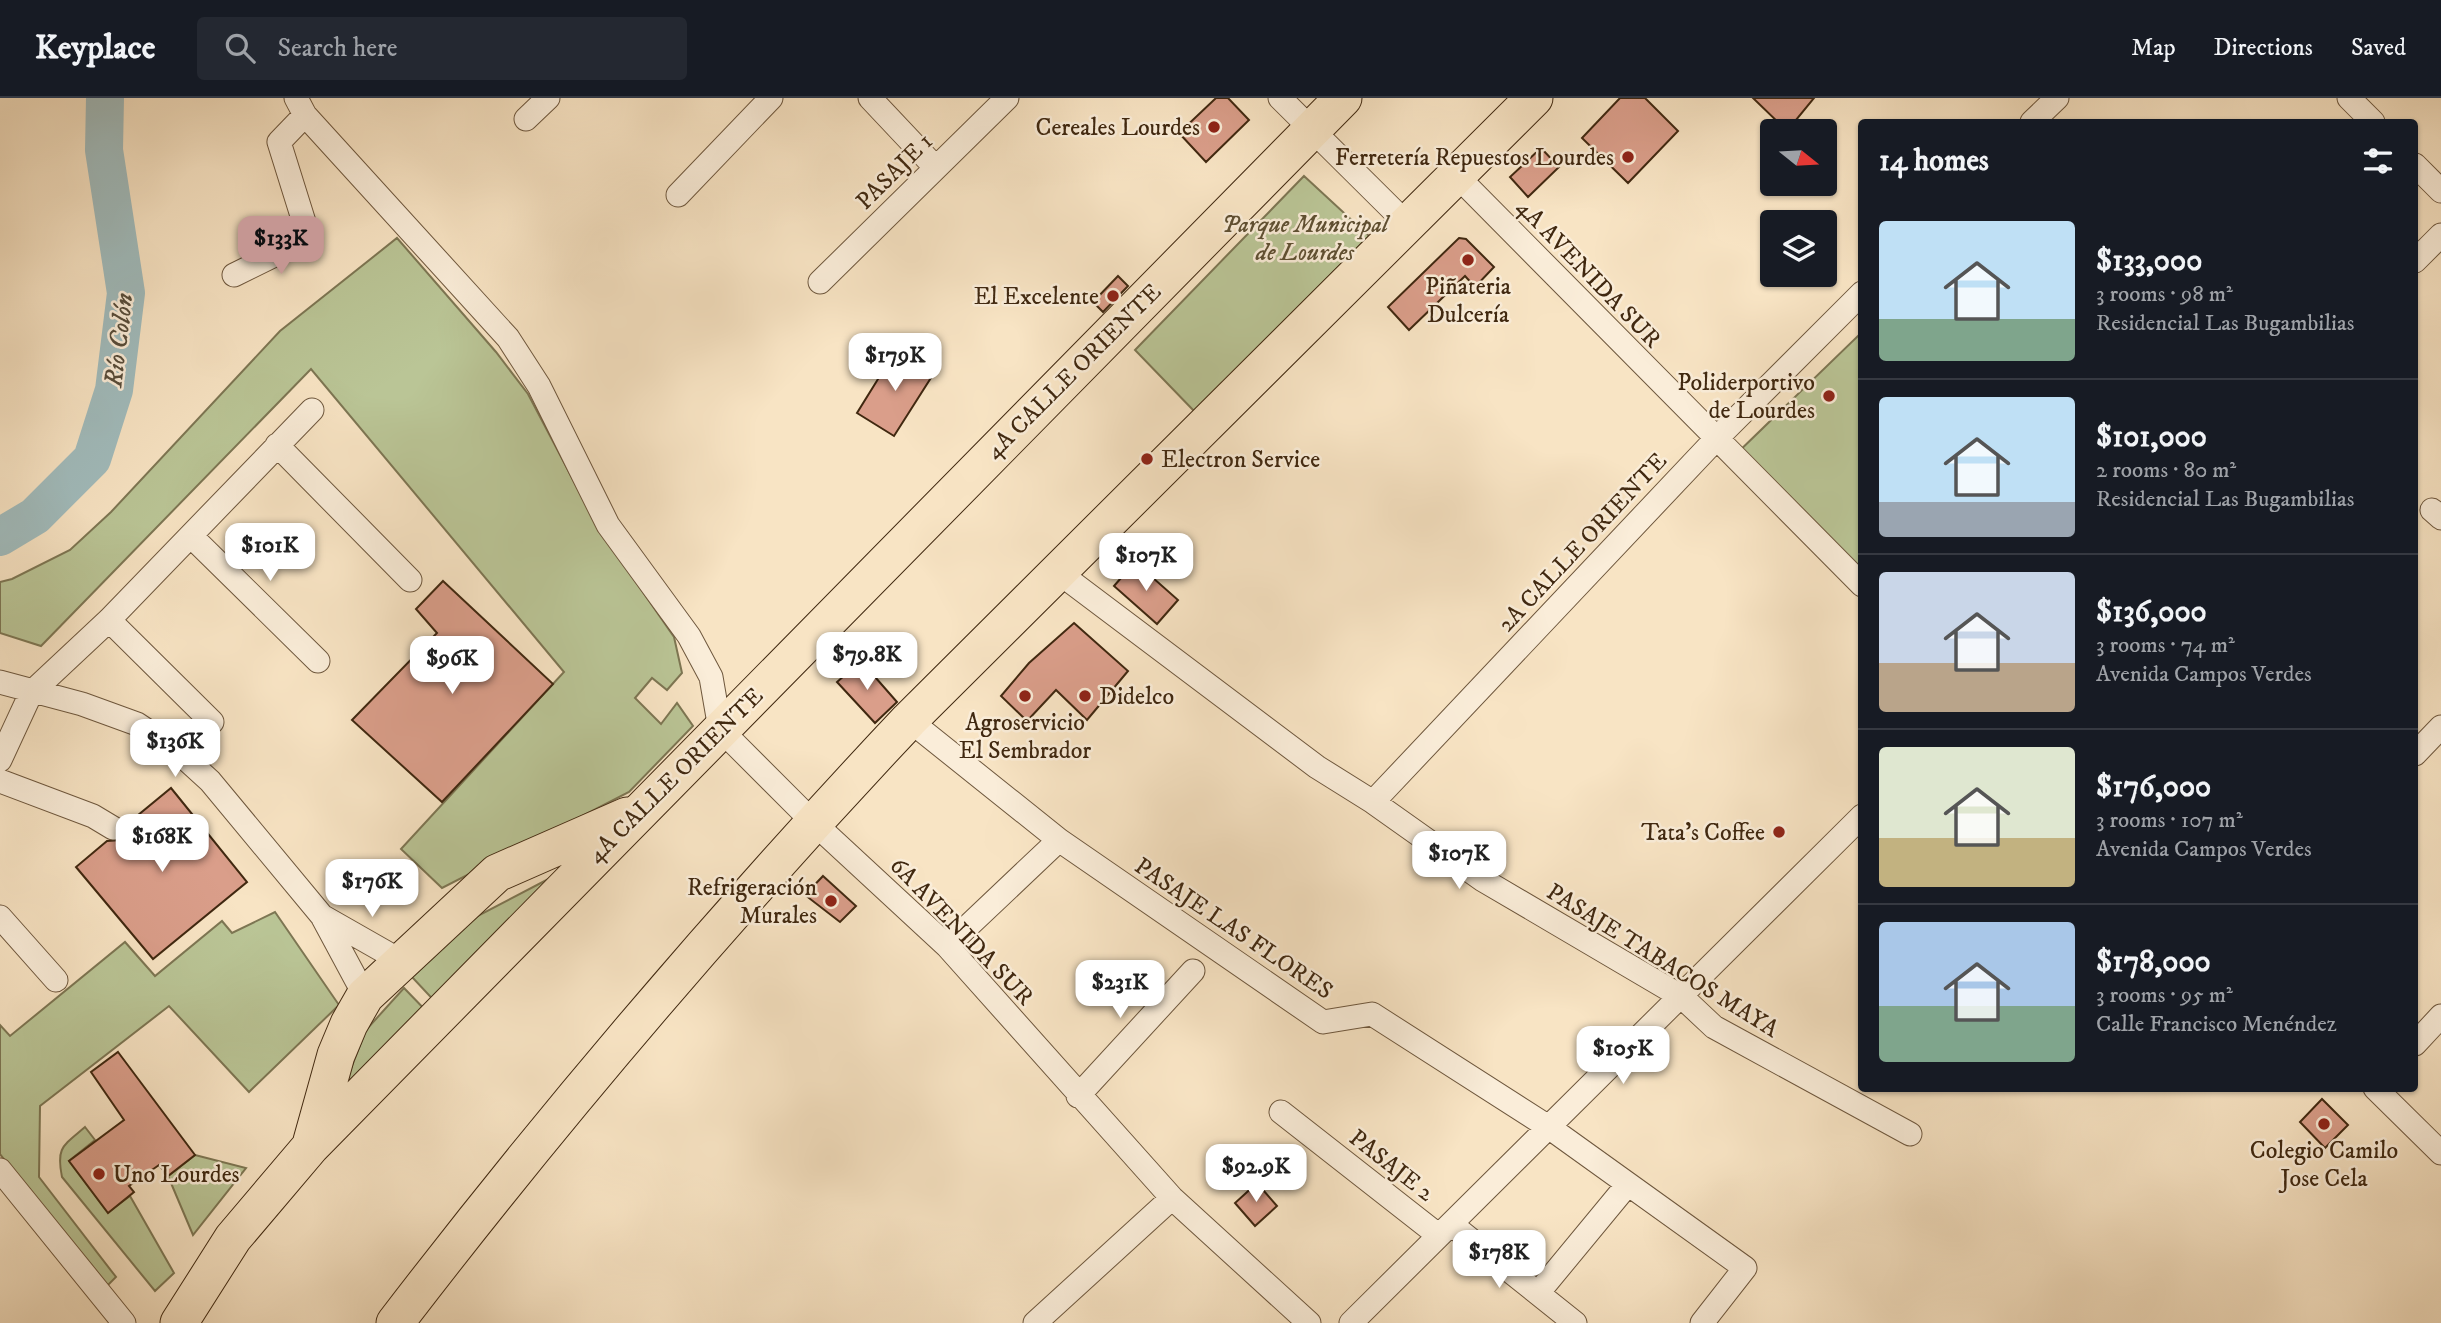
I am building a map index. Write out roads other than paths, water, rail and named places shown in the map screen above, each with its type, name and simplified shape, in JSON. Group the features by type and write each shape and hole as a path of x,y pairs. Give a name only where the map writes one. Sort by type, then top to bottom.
{"highway":[{"name":"4A CALLE ORIENTE","path":"179,1323 233,1238 311,1146 1343,98"},
{"path":"395,1323 505,1182 688,964 813,822 909,720 1534,98"},
{"path":"311,1146 336,1055 365,996 497,873 577,835 638,812"}],"street":[{"path":"526,120 548,98"},
{"path":"678,195 771,98"},
{"path":"870,98 935,167"},
{"name":"PASAJE 1","path":"820,282 1007,98"},
{"path":"1280,98 1407,224"},
{"path":"2035,119 2057,98"},
{"path":"2348,98 2370,119"},
{"path":"234,275 309,238 279,142 301,107 508,338 539,386 608,525 689,635 711,677 720,729"},
{"path":"2418,168 2441,191"},
{"name":"4A AVENIDA SUR","path":"1457,176 1715,440 1858,581"},
{"path":"2418,258 2441,235"},
{"name":"2A CALLE ORIENTE","path":"1373,802 1715,440 1858,296"},
{"path":"0,760 31,693 109,620 312,410"},
{"path":"277,445 410,580"},
{"path":"191,536 317,661"},
{"name":"PASAJE TABACOS MAYA","path":"1058,572 1317,767 1373,802 1483,880 1682,997 1714,1027 1910,1134"},
{"path":"109,620 212,722"},
{"path":"0,682 31,693 82,704 137,724 176,750 210,781 322,916 365,996"},
{"name":"PASAJE LAS FLORES","path":"909,720 1059,840 1323,1022 1373,1014 1550,1128 1745,1268 1702,1323"},
{"path":"2418,751 2441,727"},
{"name":"6A AVENIDA SUR","path":"720,729 813,822 947,946 1078,1096 1172,1198 1298,1320"},
{"path":"0,781 93,816 113,828"},
{"path":"1351,1323 1858,820"},
{"path":"947,946 1059,840"},
{"path":"322,916 401,961"},
{"path":"0,917 56,980"},
{"path":"1078,1096 1193,971"},
{"path":"2418,1041 2441,1016"},
{"path":"2379,1092 2441,1153"},
{"name":"PASAJE 2","path":"1281,1112 1538,1293 1575,1323"},
{"path":"0,1170 124,1323"},
{"path":"1538,1293 1628,1184"},
{"path":"1035,1323 1172,1198"}],"waterway":[{"name":"Río Colón","path":"0,537 35,516 92,459 114,390 126,293 104,150 105,98"}],"place":[{"name":"Cereales Lourdes","path":"1214,127"},
{"name":"Ferretería Repuestos Lourdes","path":"1628,157"},
{"name":"Piñateria Dulcería","path":"1468,260"},
{"name":"El Excelente","path":"1113,296"},
{"name":"Poliderportivo de Lourdes","path":"1829,396"},
{"name":"Electron Service","path":"1147,459"},
{"name":"Agroservicio El Sembrador","path":"1025,696"},
{"name":"Didelco","path":"1085,696"},
{"name":"Tata's Coffee","path":"1779,832"},
{"name":"Refrigeración Murales","path":"831,901"},
{"name":"Colegio Camilo Jose Cela","path":"2324,1124"},
{"name":"Uno Lourdes","path":"99,1174"}],"park label":[{"name":"Parque Municipal de Lourdes","path":"1305,238"}]}
